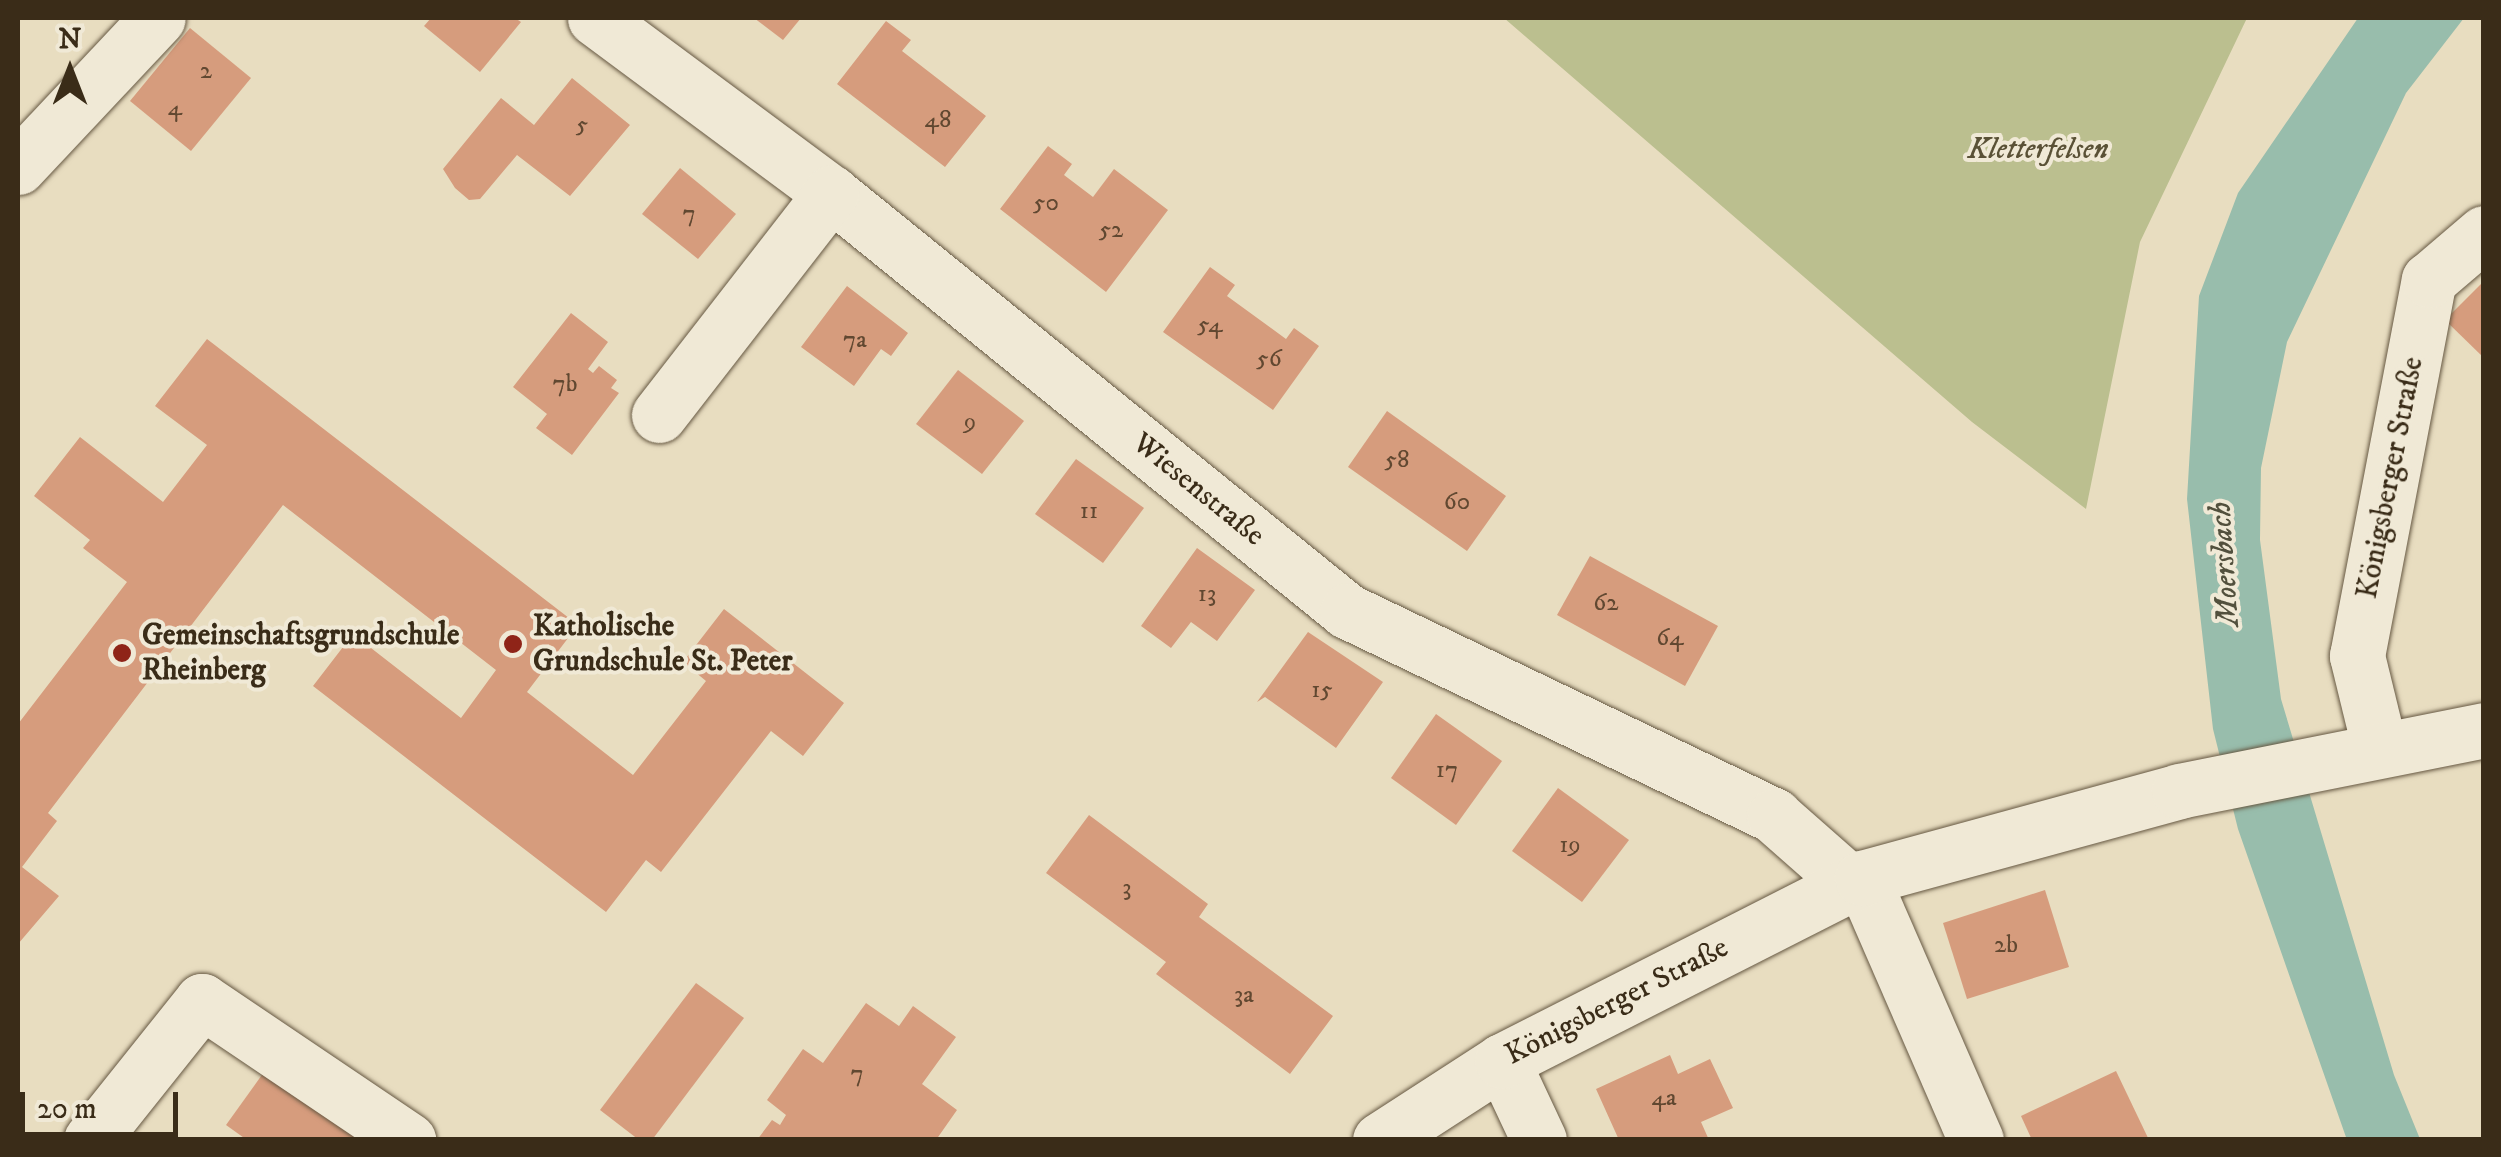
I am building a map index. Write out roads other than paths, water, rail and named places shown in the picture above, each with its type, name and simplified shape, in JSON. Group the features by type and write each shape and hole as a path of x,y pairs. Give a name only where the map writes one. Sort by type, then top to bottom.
{"street":[{"path":"18,167 158,18"},
{"name":"Wiesenstraße","path":"595,18 831,193 1348,611 1774,816 1856,881"},
{"path":"659,416 831,193"},
{"name":"Königsberger Straße","path":"2379,746 2357,656 2430,280 2484,234"},
{"name":"Königsberger Straße","path":"1380,1140 1502,1060 1856,881 2179,791 2326,756 2484,730"},
{"path":"1856,881 1976,1140"},
{"path":"91,1140 202,1000 408,1140"},
{"path":"1502,1060 1539,1140"}],"water":[{"name":"Moersbach","path":"2358,18 2464,18 2406,93 2287,342 2261,468 2260,540 2281,699 2394,1075 2420,1139 2347,1140 2238,829 2213,729 2187,499 2199,296 2238,193"}],"place":[{"name":"Katholische Grundschule St. Peter","path":"513,644"},
{"name":"Gemeinschaftsgrundschule Rheinberg","path":"122,653"}],"park label":[{"name":"Kletterfelsen","path":"2038,150"}]}
